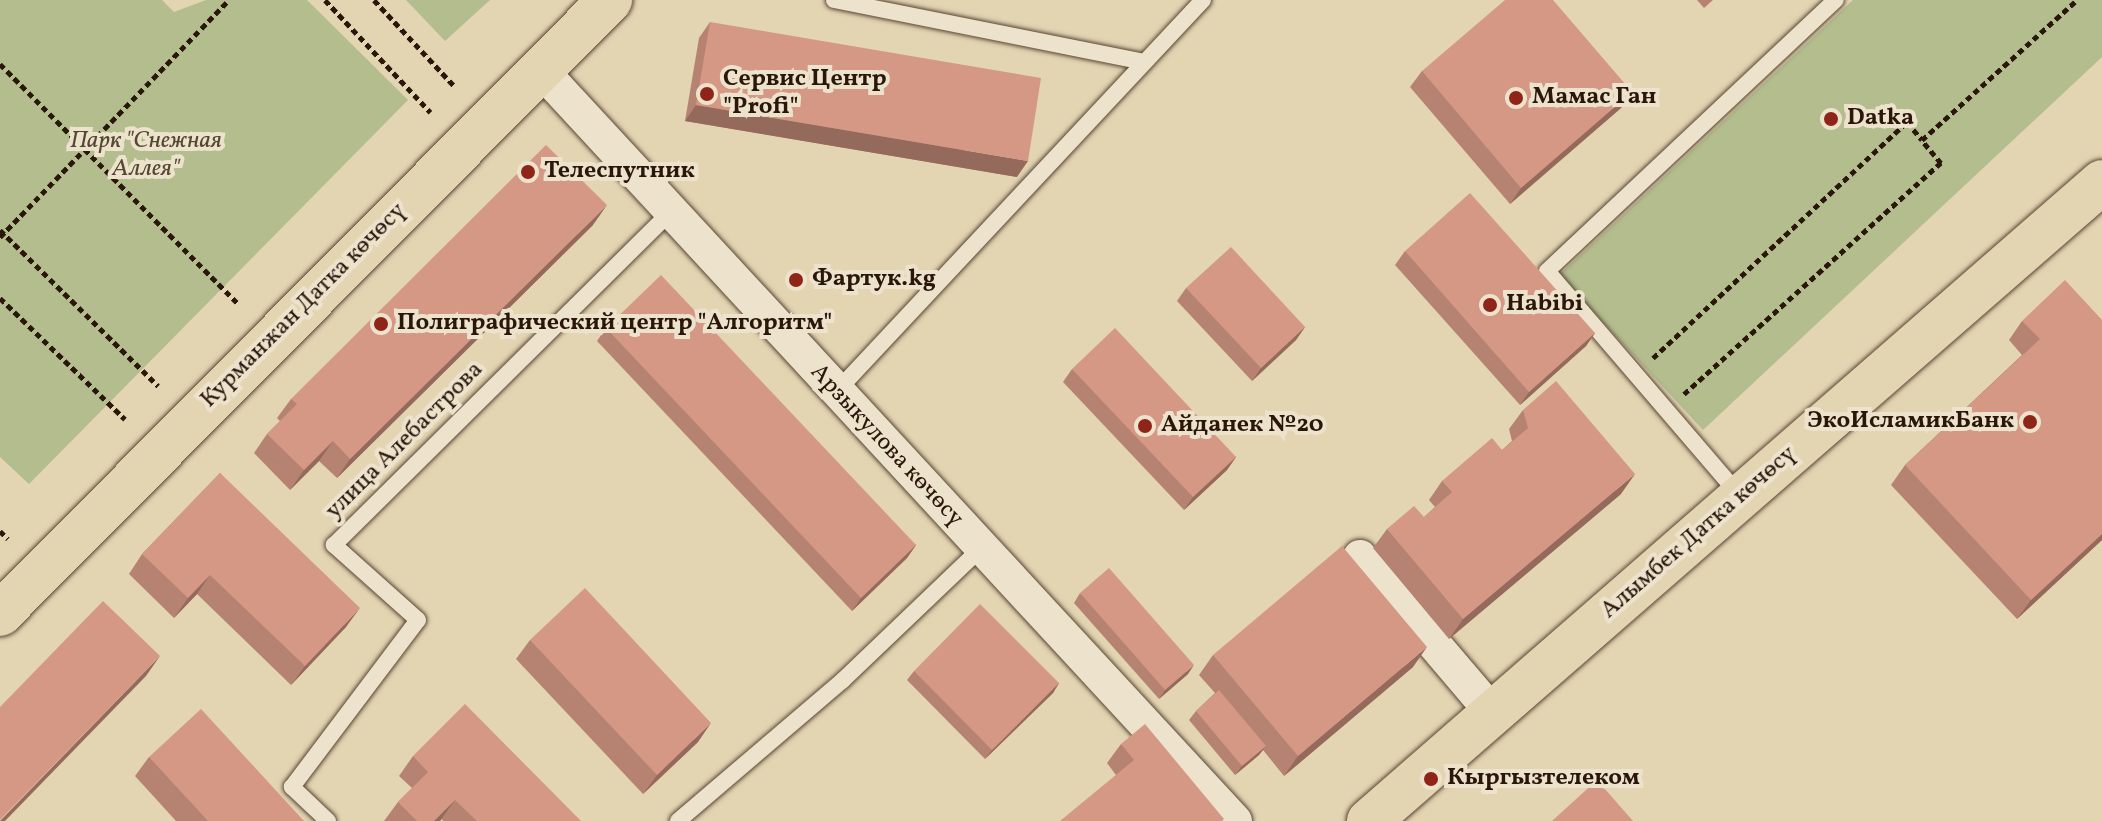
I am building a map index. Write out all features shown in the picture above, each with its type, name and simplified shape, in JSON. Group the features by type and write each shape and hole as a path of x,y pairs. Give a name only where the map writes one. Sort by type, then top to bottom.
{"main road":[{"name":"Курманжан Датка көчөсү","path":"0,614 610,0"},
{"name":"Алымбек Датка көчөсү","path":"1369,821 2102,182"}],"street":[{"name":"Арзыкулова көчөсү","path":"540,69 1235,821"},
{"path":"1360,557 1493,713"}],"lane":[{"path":"834,0 1140,61"},
{"path":"836,392 1140,61 1203,0"},
{"path":"1741,497 1669,408 1547,271 1836,0"},
{"name":"улица Алебастрова","path":"328,821 292,787 418,620 334,545 671,212"},
{"path":"678,821 842,681 981,548"}],"path":[{"path":"158,386 1,234 229,0"},
{"path":"325,0 430,112"},
{"path":"374,0 455,87"},
{"path":"1922,140 2077,0"},
{"path":"0,64 239,305"},
{"path":"1638,372 1907,122 1941,163 1669,408"},
{"path":"0,298 125,419"},
{"path":"0,531 8,539"}],"green space":[{"name":"Парк \"Снежная Аллея\"","path":"0,0 162,0 174,12 206,0 307,0 408,100 29,484 0,457"},
{"path":"406,0 490,0 445,41"},
{"path":"1853,0 2102,0 2102,57 1703,430 1559,275"}],"building":[{"name":"Мамас Ган","path":"1505,0 1553,0 1632,92 1521,188 1422,71"},
{"path":"710,22 1041,78 1028,161 696,105"},
{"path":"546,145 607,205 350,459 333,441 304,470 267,434 297,404 291,399"},
{"name":"Habibi","path":"1470,193 1595,333 1529,392 1405,251"},
{"path":"1231,247 1305,327 1261,368 1186,288"},
{"path":"661,275 916,545 861,598 606,328"},
{"name":"ЭкоИсламикБанк","path":"2065,280 2102,320 2102,534 2031,600 1905,465 2040,339 2022,321"},
{"name":"Айданек №20","path":"1115,328 1236,457 1193,497 1072,369"},
{"path":"1556,381 1635,474 1463,619 1387,529 1414,506 1424,517 1452,492 1442,481 1492,438 1502,450 1528,428 1523,410"},
{"path":"220,473 360,608 305,666 210,575 188,598 142,554"},
{"path":"1342,546 1427,647 1298,756 1213,655"},
{"path":"1109,568 1194,665 1165,690 1080,593"},
{"path":"585,588 711,723 657,775 530,640"},
{"path":"103,601 160,656 0,820 0,707"},
{"path":"980,604 1059,683 992,750 914,671"},
{"path":"1219,690 1266,746 1242,766 1196,711"},
{"path":"465,704 581,821 477,821 455,800 434,821 417,821 398,802 428,772 413,756"},
{"path":"201,709 304,821 208,821 149,757"},
{"path":"1145,724 1224,819 1060,821 1134,760 1121,744"},
{"path":"1597,780 1633,821 1552,821"}],"place":[{"name":"Сервис Центр \"Profi\"","path":"707,94"},
{"name":"Мамас Ган","path":"1516,98"},
{"name":"Datka","path":"1831,119"},
{"name":"Телеспутник","path":"528,172"},
{"name":"Фартук.kg","path":"796,280"},
{"name":"Habibi","path":"1490,305"},
{"name":"Полиграфический центр \"Алгоритм\"","path":"381,324"},
{"name":"ЭкоИсламикБанк","path":"2030,422"},
{"name":"Айданек №20","path":"1145,426"},
{"name":"Кыргызтелеком","path":"1431,779"}]}
